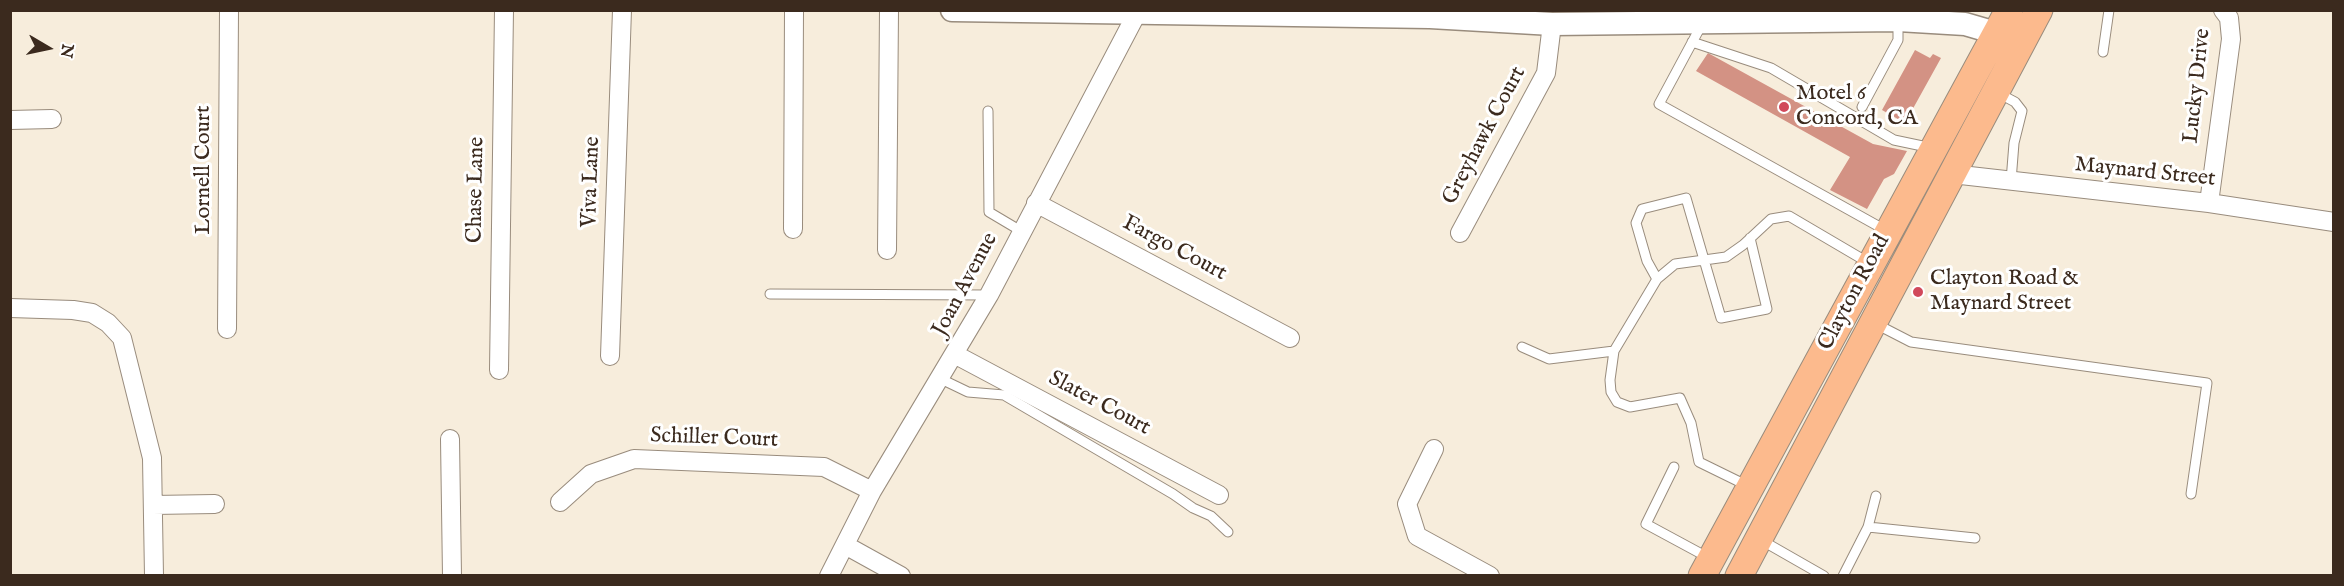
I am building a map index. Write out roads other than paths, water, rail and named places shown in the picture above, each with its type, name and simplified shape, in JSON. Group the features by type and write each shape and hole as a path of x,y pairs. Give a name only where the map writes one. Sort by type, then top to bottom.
{"main road":[{"name":"Clayton Road","path":"1739,576 2039,10"},
{"name":"Clayton Road","path":"1707,567 2002,22"}],"street":[{"name":"Lornell Court","path":"227,329 229,10"},
{"name":"Chase Lane","path":"499,370 504,10"},
{"name":"Viva Lane","path":"610,356 621,10"},
{"path":"793,229 794,10"},
{"path":"887,250 889,10"},
{"path":"952,10 1431,14 1551,24 1703,22 1748,16 1965,24 2002,22 2020,46"},
{"name":"Lucky Drive","path":"2209,203 2230,39 2229,18 2223,10"},
{"name":"Joan Avenue","path":"830,576 872,491 956,355 1137,13"},
{"name":"Greyhawk Court","path":"1460,233 1546,73 1551,24"},
{"path":"10,120 52,119"},
{"name":"Maynard Street","path":"1952,174 2209,203 2334,222"},
{"name":"Fargo Court","path":"1036,203 1290,338"},
{"path":"10,308 73,310 92,314 108,323 122,338 152,458 154,576"},
{"name":"Slater Court","path":"956,355 1219,495"},
{"path":"450,439 452,576"},
{"path":"1434,449 1407,504 1417,536 1490,576"},
{"name":"Schiller Court","path":"560,502 591,474 634,459 824,467 872,491"},
{"path":"153,505 215,504"},
{"path":"845,545 901,576"}],"lane":[{"path":"2103,52 2109,10"},
{"path":"1862,107 1898,40 1899,20"},
{"path":"1703,22 1659,104 1888,232"},
{"path":"1692,42 1771,68 1894,141 1934,148"},
{"path":"1996,92 2015,102 2022,111 2014,142 2011,181"},
{"path":"988,111 989,212 1022,231"},
{"path":"1657,279 1647,261 1636,224 1642,209 1686,198 1721,318 1767,309 1750,238"},
{"path":"1750,487 1699,462 1691,423 1680,398 1630,407 1617,402 1611,392 1610,380 1614,351 1657,279 1675,264 1726,257 1771,219 1789,216 1871,265"},
{"path":"770,294 988,295"},
{"path":"1873,323 1911,342 2207,383 2191,494"},
{"path":"1522,347 1549,359 1614,351"},
{"path":"941,379 968,392 1004,395 1193,508 1211,516 1228,532"},
{"path":"1674,467 1646,524 1707,567"},
{"path":"1843,576 1868,527 1876,496"},
{"path":"1868,527 1975,538"},
{"path":"1759,538 1824,576"}],"place":[{"name":"Motel 6 Concord, CA","path":"1784,107"},
{"name":"Clayton Road & Maynard Street","path":"1918,292"}]}
